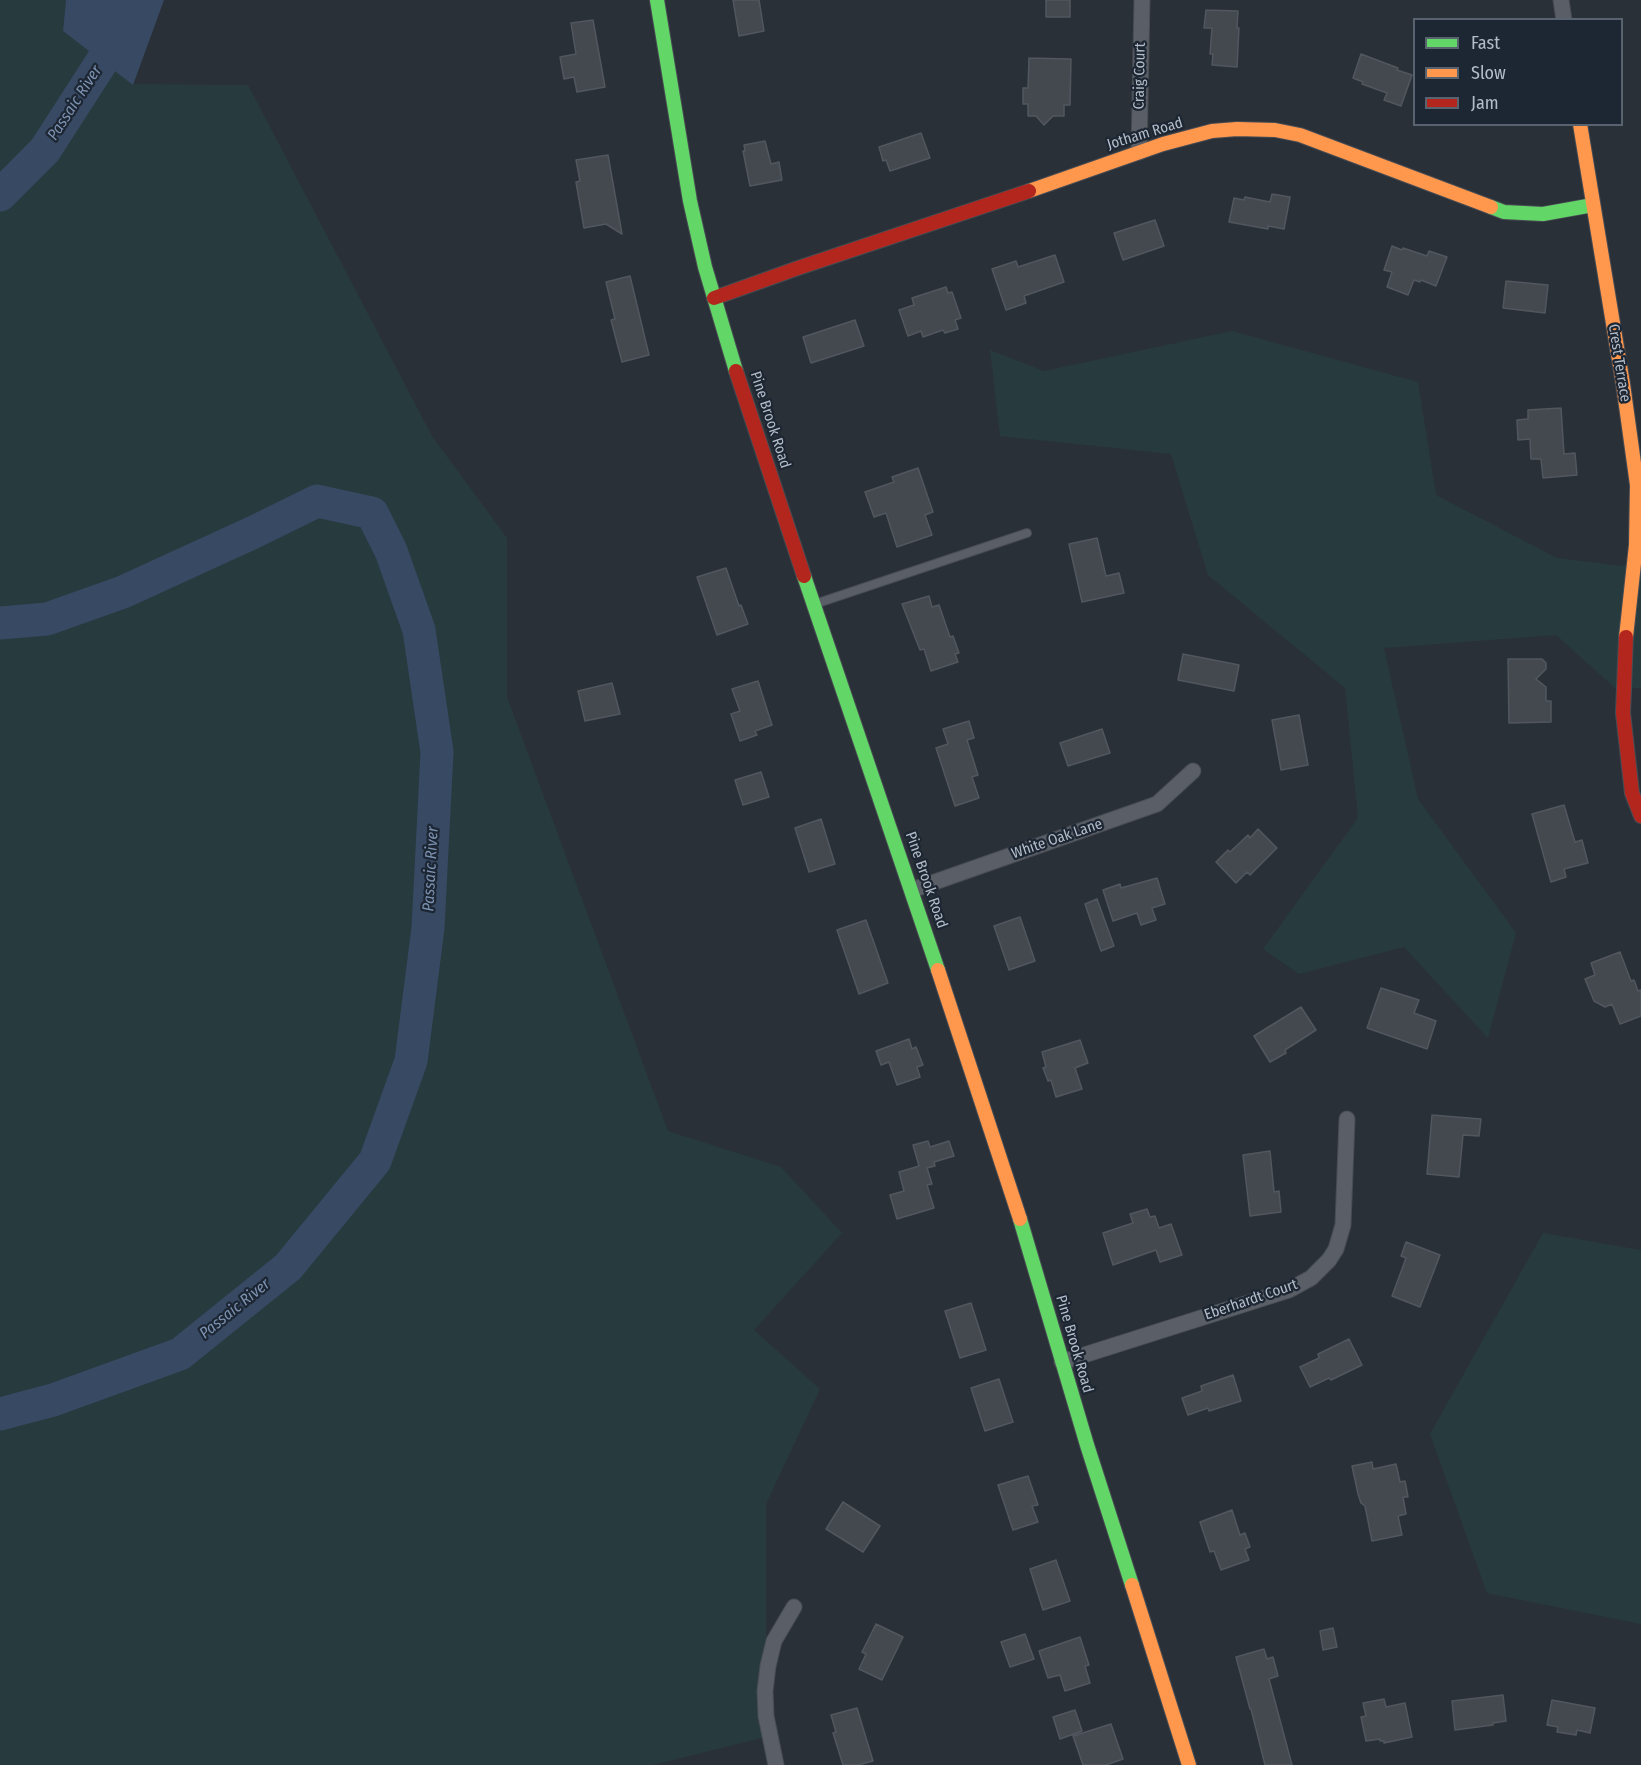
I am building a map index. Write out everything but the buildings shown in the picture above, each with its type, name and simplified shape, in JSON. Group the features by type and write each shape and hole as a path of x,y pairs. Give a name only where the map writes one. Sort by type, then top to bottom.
{"street":[{"name":"Pine Brook Road","path":"657,0 690,201 731,356 813,604 912,890 1021,1221 1127,1574 1190,1765"},
{"name":"Craig Court","path":"1139,152 1142,0"},
{"path":"1561,0 1564,18"},
{"name":"Crest Terrace","path":"1580,126 1623,384 1637,485 1636,544 1627,622 1623,712 1632,793 1641,816"},
{"name":"Jotham Road","path":"714,298 1139,152 1212,131 1275,130 1300,135 1504,212 1543,214 1593,205"},
{"name":"White Oak Lane","path":"912,890 1156,804 1193,771"},
{"name":"Eberhardt Court","path":"1062,1362 1289,1290 1311,1278 1329,1260 1336,1249 1343,1225 1347,1119"},
{"path":"776,1765 766,1716 765,1691 774,1641 794,1607"}],"lane":[{"path":"813,604 1027,532"}],"green space":[{"path":"0,0 66,0 63,31 133,84 248,85 432,436 507,538 507,697 668,1131 781,1167 842,1233 754,1330 820,1389 766,1504 766,1737 653,1765 0,1765"},
{"path":"1232,331 1418,382 1436,495 1557,558 1623,566 1641,558 1641,688 1615,688 1556,635 1384,648 1418,799 1516,933 1488,1038 1404,947 1299,974 1263,949 1358,818 1345,688 1208,575 1171,454 1000,436 990,350 1044,371"},
{"path":"1543,1233 1641,1250 1641,1624 1487,1593 1430,1434"}],"water":[{"path":"66,0 164,0 133,85 63,31"}],"waterway":[{"name":"Passaic River","path":"0,195 45,150 119,35 133,0"},
{"name":"Passaic River","path":"0,623 47,619 123,592 317,501 372,513 391,551 419,630 437,752 428,928 411,1061 375,1161 288,1267 180,1354 53,1400 0,1414"}],"traffic: fast":[{"path":"657,0 690,201 705,267 736,371"},
{"path":"1491,207 1504,212 1543,214 1593,205"},
{"path":"804,576 938,970"},
{"path":"1020,1219 1087,1445 1132,1585"}],"traffic: slow":[{"path":"1580,126 1623,384 1637,485 1636,545 1626,637"},
{"path":"1029,191 1163,144 1212,131 1275,130 1300,135 1491,207"},
{"path":"938,970 1020,1219"},
{"path":"1132,1585 1189,1765"}],"traffic: jam":[{"path":"714,298 1029,191"},
{"path":"736,371 804,576"},
{"path":"1626,637 1623,713 1632,793 1641,816"}]}
